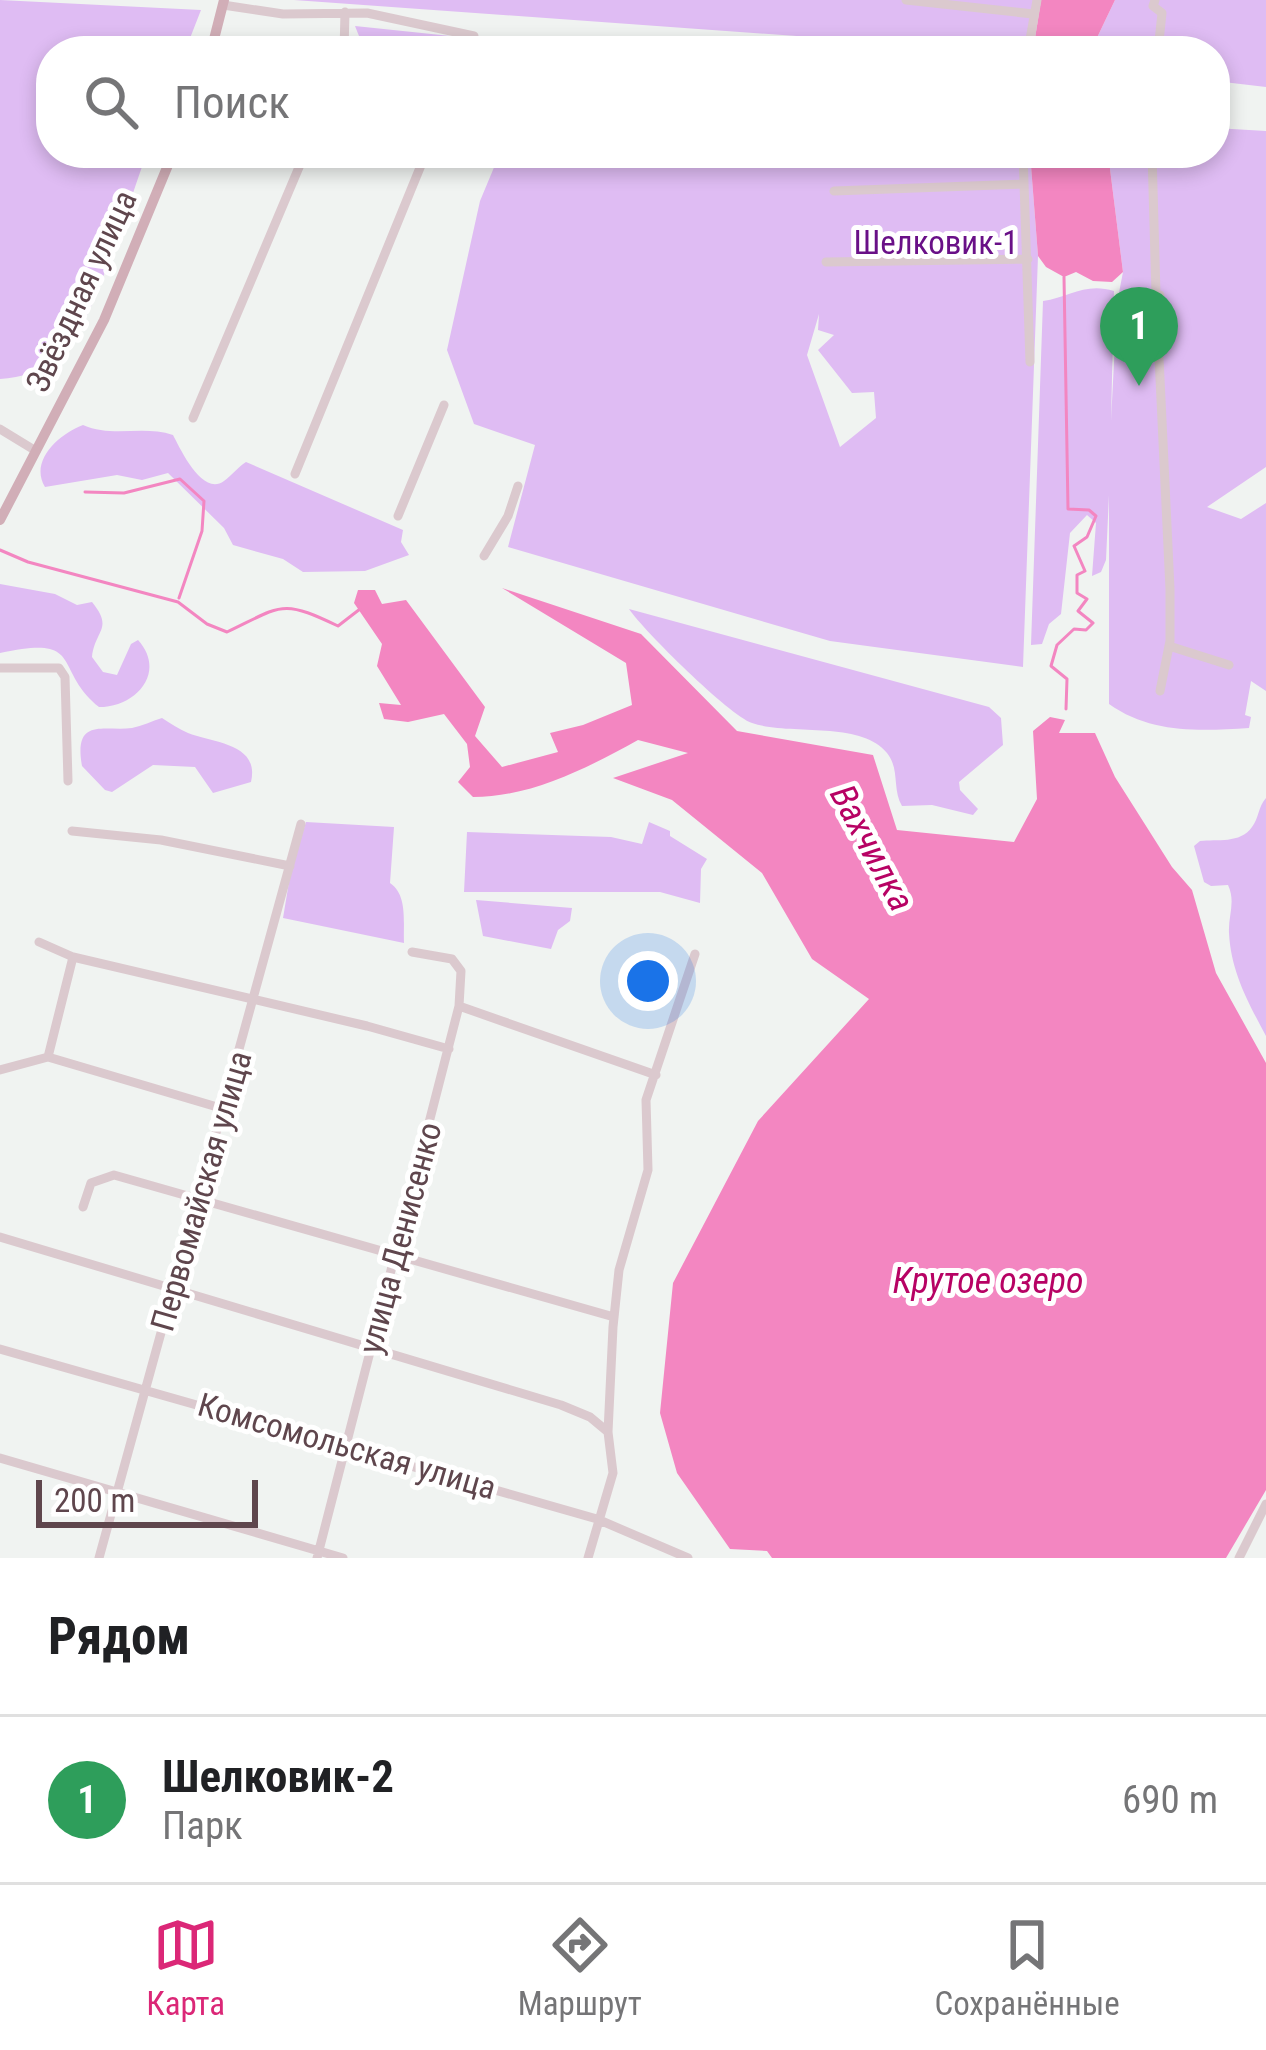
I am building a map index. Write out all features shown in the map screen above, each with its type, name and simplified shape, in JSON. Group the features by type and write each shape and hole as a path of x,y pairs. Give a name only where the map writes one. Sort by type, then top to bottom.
{"main road":[{"path":"215,36 223,3"},
{"name":"Звёздная улица","path":"0,520 104,320 167,168"}],"street":[{"path":"906,0 1033,14"},
{"path":"1030,36 1037,0"},
{"path":"1155,0 1153,5 1162,13 1160,36"},
{"path":"223,3 283,14 367,13 473,36"},
{"path":"344,36 345,12"},
{"path":"193,418 299,168"},
{"path":"295,474 420,168"},
{"path":"1023,168 1030,362"},
{"path":"1153,168 1169,646 1160,691"},
{"path":"834,191 1022,184"},
{"path":"826,262 1028,260"},
{"path":"398,516 444,405"},
{"path":"0,429 36,451"},
{"path":"484,556 508,516 518,486"},
{"path":"1169,646 1229,665"},
{"path":"0,668 59,668 64,677 68,781"},
{"name":"Первомайская улица","path":"99,1558 301,824"},
{"path":"72,831 161,840 290,866"},
{"path":"39,943 74,957 449,1049"},
{"path":"412,952 452,958 461,971 459,1006 656,1075"},
{"path":"588,1558 613,1473 608,1432 614,1317 619,1270 648,1170 646,1100 695,954"},
{"path":"48,1057 74,957"},
{"name":"улица Денисенко","path":"318,1555 459,1006"},
{"path":"0,1070 48,1057 224,1109"},
{"path":"83,1207 91,1183 115,1175 614,1317"},
{"path":"0,1237 561,1405 608,1432"},
{"name":"Комсомольская улица","path":"0,1349 597,1519 688,1558"},
{"path":"0,1458 318,1555 343,1558"},
{"path":"1239,1558 1266,1504"}],"green space":[{"path":"0,0 201,10 191,36 36,36 36,168 142,168 96,293 72,343 39,370 0,379"},
{"path":"294,0 1041,0 1035,36 796,36"},
{"path":"1115,0 1266,0 1266,87 1230,83 1230,36 1098,36"},
{"path":"355,26 451,36 359,36"},
{"path":"1230,129 1266,131 1266,467 1207,507 1241,519 1266,503 1266,691 1251,681 1245,715 1251,717 1249,728 1159,726 1109,704 1109,495 1106,560 1101,572 1092,576 1096,523 1087,515 1070,533 1061,614 1049,624 1042,644 1031,645 1043,301 1086,289 1114,291 1111,421 1123,272 1110,168 1230,168"},
{"name":"Шелковик-1","path":"494,168 1031,168 1038,256 1023,667 830,641 508,547 535,445 474,424 447,350 480,201","holes":["819,314 818,330 834,335 818,350 852,393 874,392 876,418 840,447 807,355"]},
{"path":"83,425 173,435 200,477 216,484 246,462 403,530 401,542 409,555 365,571 303,572 283,559 233,545 224,528 168,473 142,480 117,475 45,487 41,477 44,458 56,442"},
{"path":"0,584 55,594 77,605 92,602 102,624 92,657 103,672 117,675 131,644 138,640 149,664 143,686 125,701 99,707 57,652 27,648 0,653"},
{"path":"629,609 989,707 1001,718 1003,745 959,782 960,790 978,809 973,815 932,805 902,806 891,759 860,736 767,727 741,717 688,671"},
{"path":"162,718 188,733 242,752 252,769 251,782 213,793 195,767 153,765 112,792 82,766 80,750 87,733 132,728"},
{"path":"1266,798 1266,1036 1233,961 1228,885 1204,882 1194,846 1247,832"},
{"path":"306,822 394,827 390,883 402,902 404,943 283,918"},
{"path":"649,822 670,831 670,836 707,859 701,869 700,903 660,892 464,892 467,832 611,837 642,844"},
{"path":"476,900 572,908 570,921 558,930 551,949 483,936"}],"water":[{"path":"1041,0 1115,0 1098,36 1035,36"},
{"path":"1031,168 1110,168 1123,272 1112,282 1093,281 1076,272 1064,277 1038,256"},
{"name":"Крутое озеро","path":"502,588 641,634 737,731 873,755 897,830 1014,842 1037,799 1033,731 1050,717 1065,720 1059,733 1095,733 1115,777 1192,890 1216,973 1266,1063 1266,1490 1226,1558 772,1558 767,1551 730,1549 677,1473 660,1413 673,1283 758,1121 869,999 812,959 762,873 672,800 613,778 688,753 638,740 538,786 473,797 458,782 470,767 467,744 444,714 408,722 384,719 379,703 401,705 377,666 382,644 354,603 358,590 375,590 382,604 406,600 485,707 475,736 502,767 558,752 550,733 632,705 626,663"}],"waterway":[{"path":"1064,277 1068,509 1089,510 1096,516 1087,537 1074,546 1085,571 1077,575 1077,593 1087,599 1078,611 1093,623 1086,630 1074,629 1057,645 1051,666 1067,679 1066,709"},
{"path":"85,492 124,493 180,479 204,501 202,531 179,598"},
{"name":"Вахчилка","path":"0,550 28,562 178,602 207,624 227,632 281,609 304,611 338,626 360,609"}],"place":[{"name":"Шелковик-2","path":"1139,386"}]}
